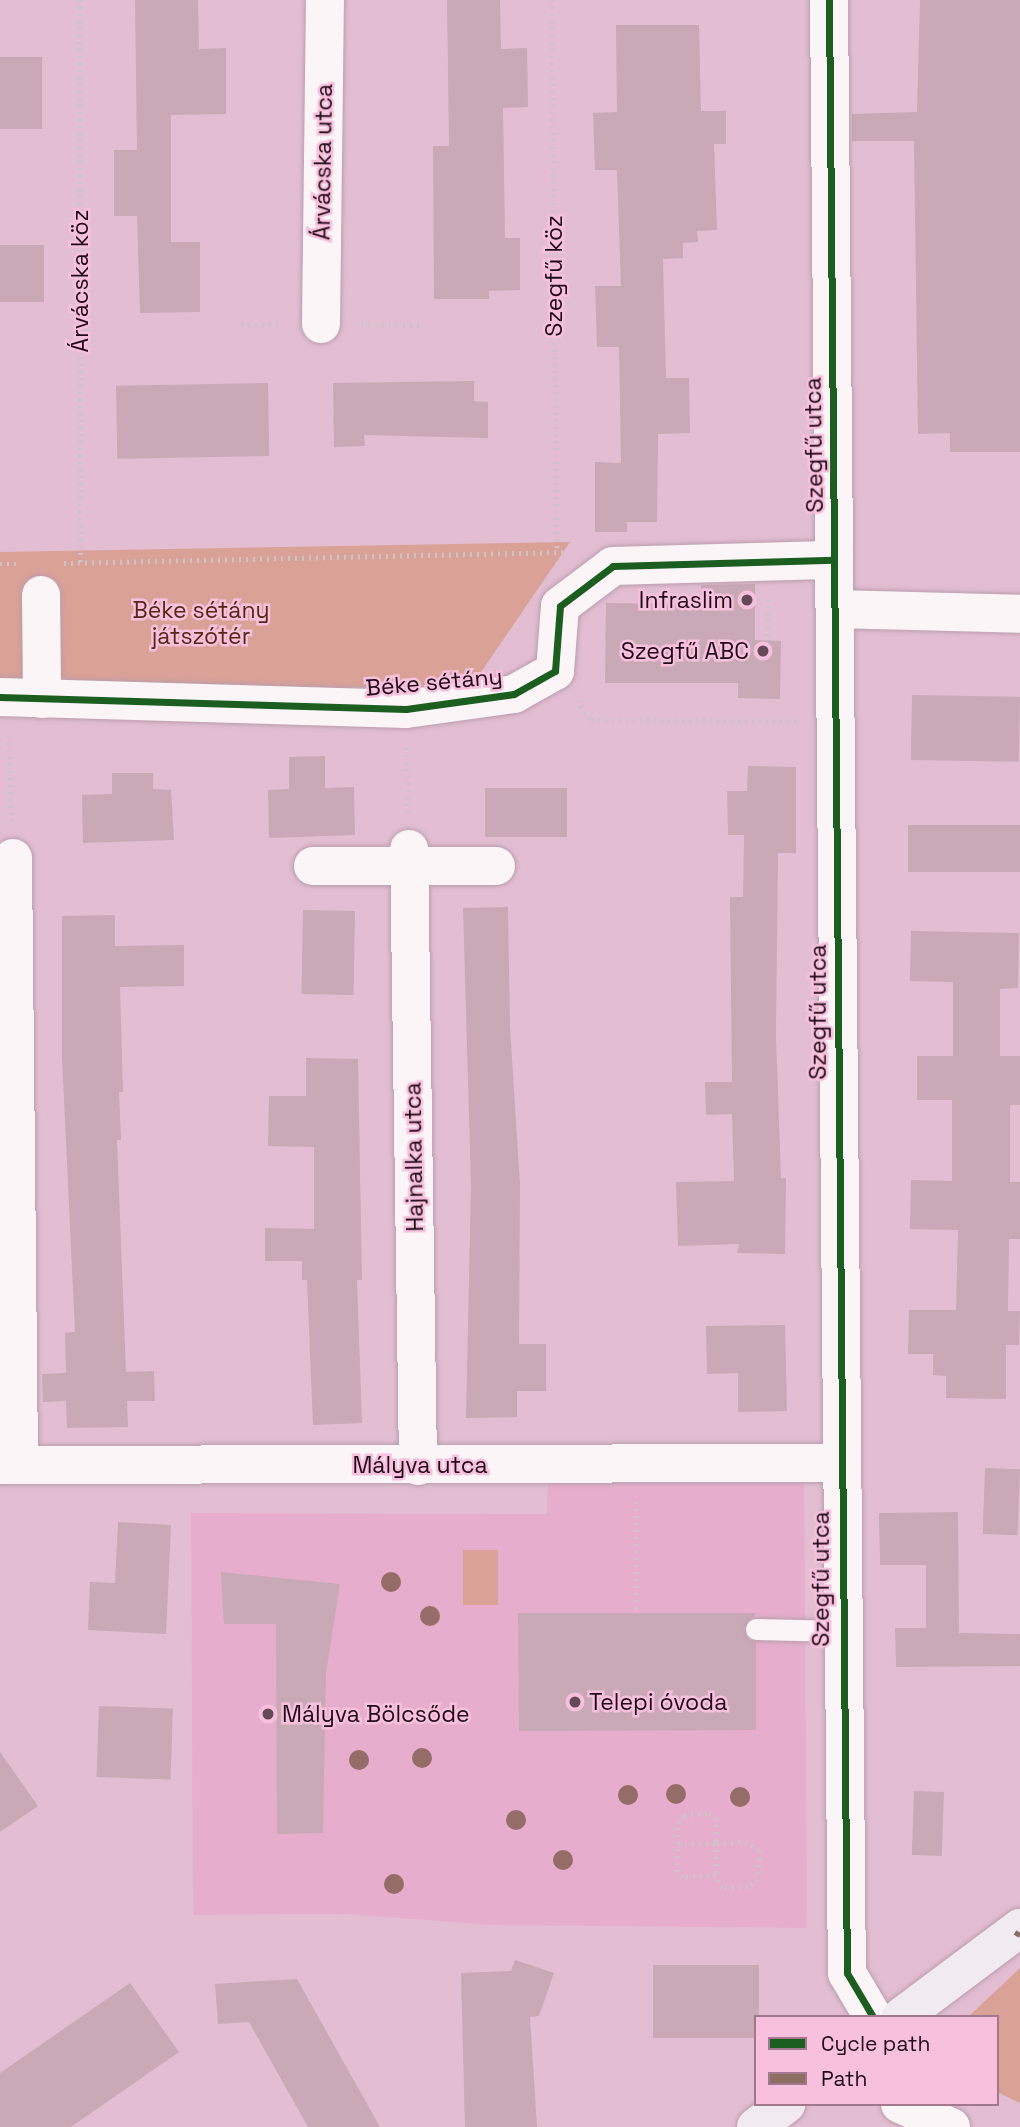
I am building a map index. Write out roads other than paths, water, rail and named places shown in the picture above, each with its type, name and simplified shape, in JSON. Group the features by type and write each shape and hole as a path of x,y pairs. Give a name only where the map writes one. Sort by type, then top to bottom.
{"main road":[{"path":"904,2015 1020,1928"},
{"path":"756,2127 783,2106"}],"street":[{"name":"Árvácska utca","path":"321,324 325,0"},
{"name":"Szegfű utca","path":"829,0 836,721 840,1631 847,1973 872,2015"},
{"name":"Béke sétány","path":"17,698 406,709 514,694 555,671 560,606 613,566 834,561"},
{"path":"17,698 41,574"},
{"path":"835,609 1020,614"},
{"path":"313,866 409,857 496,866"},
{"name":"Hajnalka utca","path":"409,857 418,1466"},
{"path":"10,1465 13,858"},
{"name":"Mályva utca","path":"10,1465 840,1463"},
{"path":"904,2106 951,2127"}],"lane":[{"path":"756,1629 840,1631"}],"place":[{"name":"Infraslim","path":"747,600"},
{"name":"Szegfű ABC","path":"763,651"},
{"name":"Telepi óvoda","path":"575,1702"},
{"name":"Mályva Bölcsőde","path":"268,1714"}],"park label":[{"name":"Béke sétány játszótér","path":"201,623"}]}
